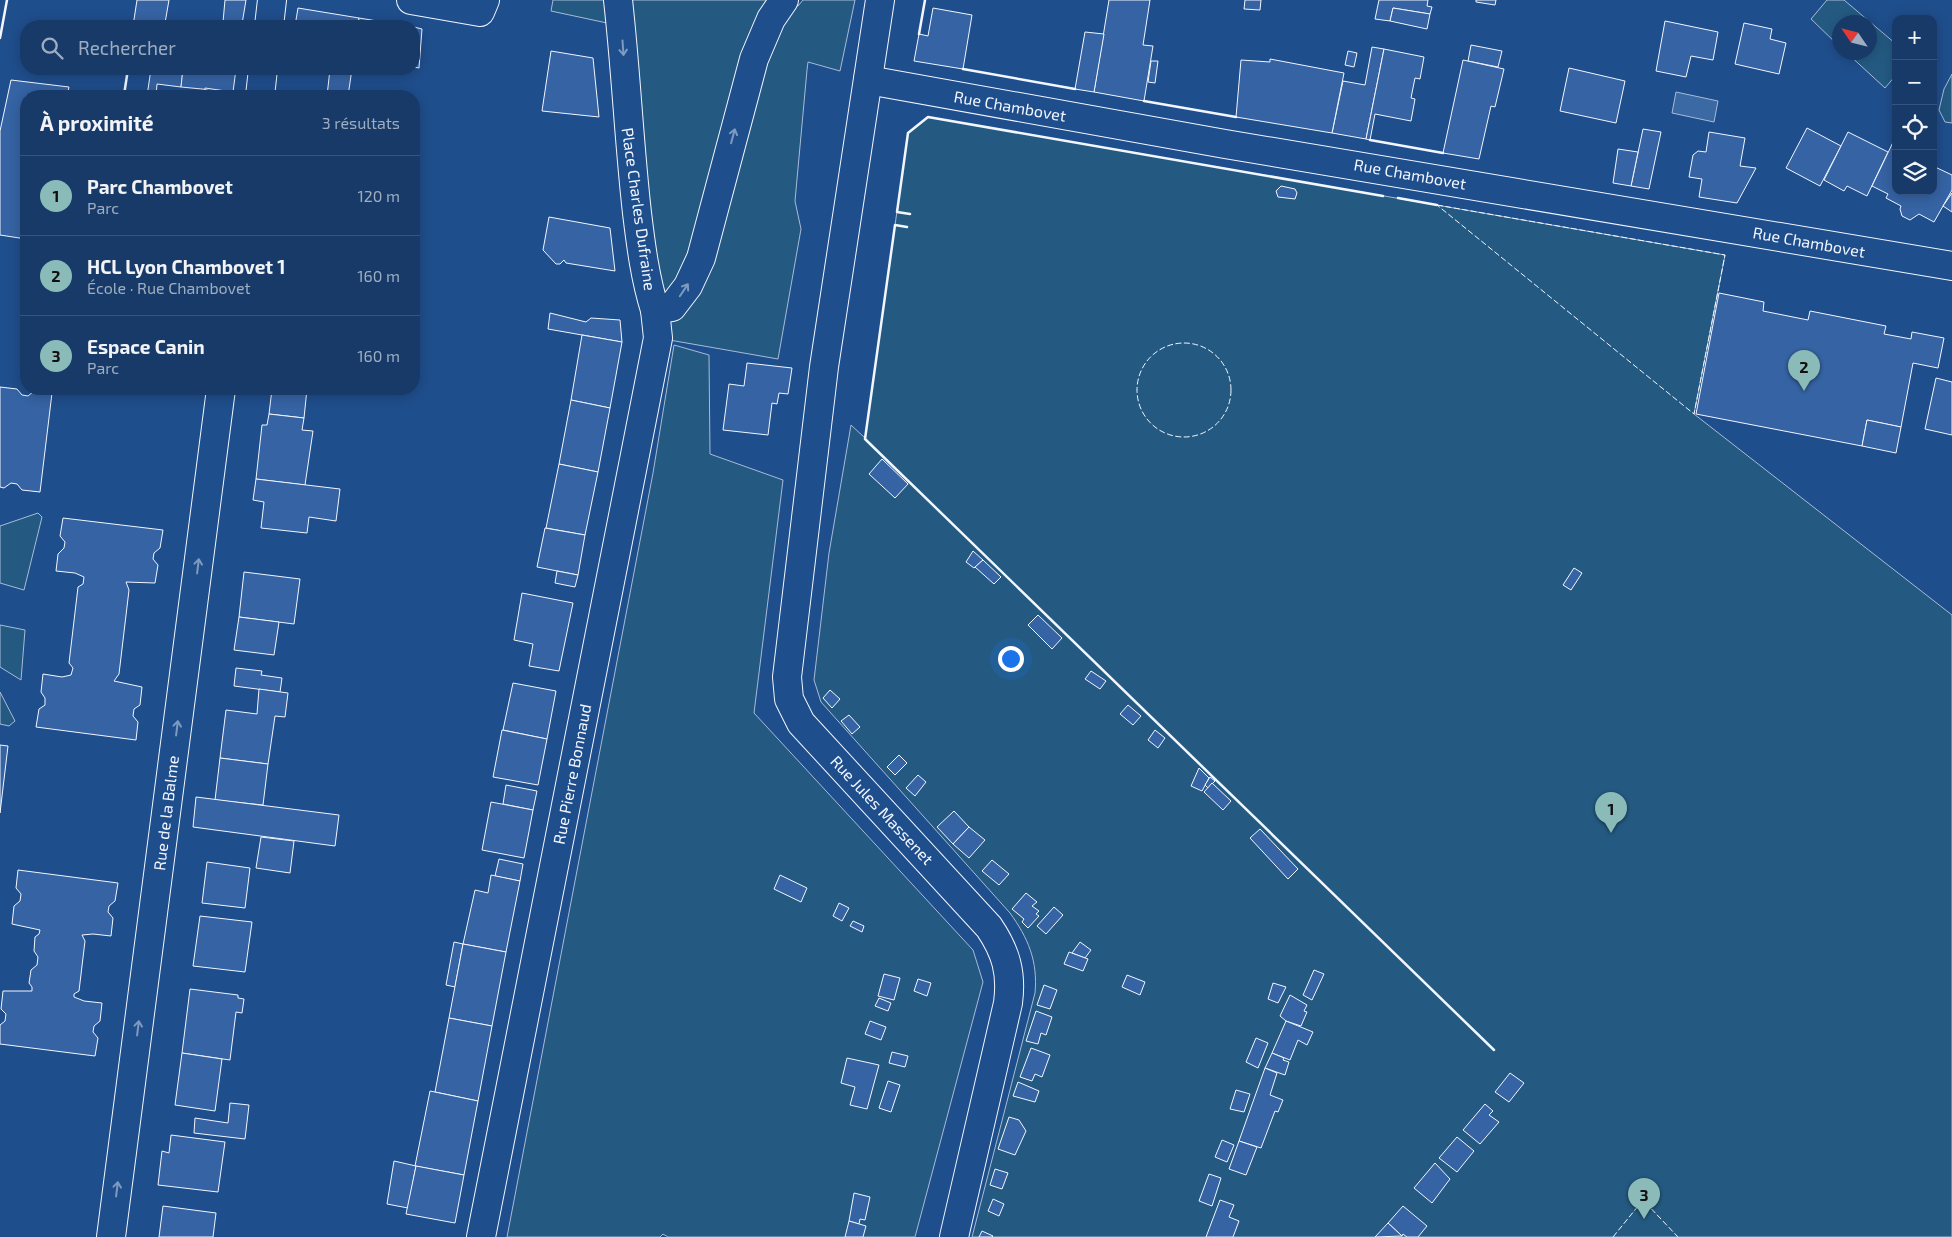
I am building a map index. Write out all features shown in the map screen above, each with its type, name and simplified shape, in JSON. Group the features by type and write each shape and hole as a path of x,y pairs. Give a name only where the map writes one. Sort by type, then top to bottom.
{"street":[{"path":"270,20 272,0"},
{"path":"411,0 482,6"},
{"name":"Place Charles Dufraine","path":"618,0 623,40 630,154 646,282 655,310 672,307 688,286 700,258 754,59 771,19 784,0"},
{"path":"868,80 880,0"},
{"path":"261,90 262,75"},
{"name":"Rue Chambovet","path":"868,80 1225,144 1952,266"},
{"name":"Rue Jules Massenet","path":"868,80 824,367 786,677 789,699 801,723 989,927 1000,943 1008,962 1011,982 1008,1003 954,1237"},
{"name":"Rue Pierre Bonnaud","path":"481,1237 658,338 655,310"},
{"name":"Rue de la Balme","path":"111,1237 220,395"}],"shaded area":[{"path":"553,0 789,0 798,6 803,0 855,0 840,71 808,62 795,201 801,229 778,359 658,338 621,26 551,11"},
{"path":"1827,0 1844,0 1862,15 1832,15 1832,39 1811,19"},
{"path":"1877,28 1892,41 1892,80 1885,88 1855,60 1877,60"},
{"path":"1952,74 1952,123 1945,122 1939,110 1944,89"},
{"path":"1676,92 1718,101 1714,122 1672,113"},
{"path":"928,117 1725,255 1694,414 1952,615 1952,1237 972,1237 1035,993 1036,981 1033,960 1027,941 1010,913 821,702 814,680 829,553 851,425 865,438 908,133"},
{"path":"674,345 709,355 710,454 783,480 754,713 973,950 983,982 915,1237 668,1237 663,1234 660,1237 507,1237 653,473"},
{"path":"38,513 42,517 24,590 0,583 0,526"},
{"path":"0,625 25,630 21,680 0,667"},
{"path":"0,692 15,721 9,726 0,724"}],"building":[{"path":"137,0 169,0 166,20 134,20"},
{"path":"225,0 246,0 243,20 223,20"},
{"path":"1109,0 1150,0 1143,45 1153,46 1144,101 1094,92"},
{"path":"1245,0 1261,0 1260,10 1244,9"},
{"path":"1379,0 1428,0 1427,6 1432,7 1430,14 1393,8 1390,21 1375,19"},
{"path":"1476,0 1496,0 1495,5 1476,2"},
{"path":"298,8 359,18 359,20 296,20"},
{"path":"933,8 972,15 963,69 914,61 919,34 928,36"},
{"path":"1393,8 1430,14 1427,29 1390,21"},
{"path":"1665,21 1718,32 1713,60 1691,56 1686,77 1656,71"},
{"path":"1744,23 1772,29 1770,39 1786,43 1779,74 1735,64"},
{"path":"420,28 422,29 420,55"},
{"path":"1085,32 1104,34 1094,92 1075,89"},
{"path":"1471,45 1502,51 1498,67 1468,61"},
{"path":"1372,47 1384,49 1366,139 1332,133 1343,81 1365,85"},
{"path":"1384,49 1424,57 1420,79 1415,78 1411,98 1415,99 1411,121 1375,114 1370,140 1366,139"},
{"path":"551,51 593,58 599,117 542,111"},
{"path":"1348,51 1357,53 1354,67 1345,65"},
{"path":"1270,59 1344,73 1332,133 1236,117 1241,60 1270,62"},
{"path":"1463,60 1504,69 1495,107 1491,106 1479,159 1443,153"},
{"path":"1151,61 1158,61 1155,83 1148,82"},
{"path":"1569,68 1625,81 1616,123 1560,111"},
{"path":"150,75 182,75 181,87 157,84 156,90 148,90"},
{"path":"182,75 235,75 233,90 181,87"},
{"path":"329,75 351,75 349,90 328,90"},
{"path":"11,80 69,87 68,90 20,90 20,238 0,235 0,131"},
{"path":"1807,128 1841,146 1820,186 1786,168"},
{"path":"1643,129 1661,132 1649,189 1631,186"},
{"path":"1709,132 1745,138 1740,166 1756,168 1737,203 1699,197 1702,179 1689,177 1693,155 1698,151 1706,152"},
{"path":"1848,132 1888,152 1867,196 1847,186 1844,191 1824,180"},
{"path":"1892,144 1892,195 1937,195 1937,168 1952,175 1952,190 1934,222 1919,214 1910,220 1902,216 1901,206 1886,198 1888,194 1872,186"},
{"path":"1618,149 1638,152 1631,186 1613,183"},
{"path":"1281,186 1295,189 1297,193 1295,199 1278,197 1276,191"},
{"path":"1952,193 1952,212 1943,206"},
{"path":"549,217 610,228 615,271 566,263 564,260 560,264 556,264 543,250"},
{"path":"1719,293 1764,302 1763,311 1808,320 1810,311 1886,326 1884,334 1911,339 1912,332 1944,338 1938,368 1913,363 1901,427 1867,420 1862,446 1696,414"},
{"path":"550,313 586,322 591,318 620,320 622,342 548,329"},
{"path":"582,335 622,342 610,408 571,400"},
{"path":"747,363 792,368 788,394 779,393 777,404 772,403 768,435 723,430 729,384 744,386"},
{"path":"1936,378 1952,382 1952,435 1925,429"},
{"path":"0,387 17,389 20,395 52,395 40,492 22,490 17,484 11,483 4,488 0,487"},
{"path":"271,395 306,395 304,418 269,414"},
{"path":"571,400 610,408 598,472 559,464"},
{"path":"269,414 304,418 302,430 313,431 305,485 256,479 262,425 267,425"},
{"path":"1867,420 1901,427 1896,453 1862,446"},
{"path":"882,459 908,484 895,498 869,474"},
{"path":"559,464 598,472 585,535 546,528"},
{"path":"256,479 340,489 336,521 309,517 307,533 261,528 264,502 253,500"},
{"path":"63,518 163,530 160,548 154,553 153,559 158,565 155,583 126,582 129,590 119,674 114,681 142,687 140,705 134,709 133,716 138,722 136,740 36,727 39,709 45,705 45,698 41,692 43,674 62,677 71,675 73,668 69,663 78,587 83,584 84,577 75,573 56,571 58,554 64,548 65,542 60,536"},
{"path":"545,528 585,535 578,575 537,567"},
{"path":"973,551 983,560 974,568 966,562"},
{"path":"983,560 1001,577 994,584 975,567"},
{"path":"1574,568 1582,573 1571,590 1563,585"},
{"path":"557,571 578,575 575,587 555,583"},
{"path":"244,572 300,579 294,624 239,617"},
{"path":"522,593 573,603 559,671 529,666 533,644 514,640"},
{"path":"1038,615 1062,638 1052,649 1028,625"},
{"path":"239,617 279,622 274,655 234,650"},
{"path":"236,668 262,671 261,675 282,678 280,692 234,686"},
{"path":"1091,671 1106,681 1100,689 1085,679"},
{"path":"513,683 556,691 547,739 503,730"},
{"path":"259,689 288,693 285,717 275,716 268,764 220,758 226,710 257,714"},
{"path":"830,690 840,699 832,708 823,698"},
{"path":"1128,705 1141,716 1133,725 1120,714"},
{"path":"849,715 860,727 852,734 841,721"},
{"path":"502,730 547,739 538,785 493,777"},
{"path":"1155,730 1165,738 1158,748 1148,740"},
{"path":"0,745 8,746 0,813"},
{"path":"899,755 907,763 895,775 887,767"},
{"path":"220,758 268,764 263,805 215,800"},
{"path":"1199,768 1209,778 1202,791 1191,786"},
{"path":"918,775 926,782 915,796 906,788"},
{"path":"1210,777 1215,781 1208,788 1205,785"},
{"path":"1212,783 1231,801 1223,810 1204,792"},
{"path":"506,785 537,791 533,810 503,804"},
{"path":"196,797 339,815 335,846 193,827"},
{"path":"491,802 533,810 524,858 482,850"},
{"path":"954,811 969,827 953,844 937,827"},
{"path":"969,827 985,840 969,858 953,844"},
{"path":"1260,829 1298,869 1288,879 1250,838"},
{"path":"261,837 294,841 290,873 256,868"},
{"path":"499,859 523,864 520,881 495,876"},
{"path":"992,860 1009,874 999,885 982,871"},
{"path":"207,862 250,868 245,908 202,903"},
{"path":"18,870 118,883 115,901 109,906 108,912 113,918 111,936 82,935 85,941 79,991 74,994 74,997 84,1001 102,1003 100,1021 94,1026 93,1032 98,1038 95,1056 0,1044 0,1025 5,1021 6,1014 1,1009 3,991 32,991 29,983 31,970 37,965 38,957 34,951 35,937 39,934 40,930 12,924 14,906 20,901 21,894 16,888"},
{"path":"491,875 520,881 506,952 463,944 475,890 488,893"},
{"path":"780,875 807,888 801,902 774,889"},
{"path":"1026,893 1037,902 1032,906 1039,911 1036,914 1039,916 1028,928 1022,922 1024,919 1012,909"},
{"path":"839,903 849,908 842,921 833,916"},
{"path":"1054,907 1063,915 1046,934 1037,926"},
{"path":"200,916 252,922 245,972 193,966"},
{"path":"853,921 864,926 862,932 850,926"},
{"path":"454,942 463,944 455,987 446,985"},
{"path":"1080,942 1091,950 1085,958 1072,953"},
{"path":"463,944 506,952 492,1026 449,1018"},
{"path":"1069,952 1088,959 1083,971 1064,964"},
{"path":"1314,970 1324,974 1312,1000 1303,995"},
{"path":"884,974 900,978 894,1000 878,996"},
{"path":"1127,975 1145,982 1140,995 1122,987"},
{"path":"918,979 931,983 927,996 914,991"},
{"path":"1273,983 1286,987 1278,1003 1268,999"},
{"path":"1044,985 1057,990 1050,1009 1037,1005"},
{"path":"190,989 238,995 238,998 244,999 242,1013 236,1012 230,1060 182,1053"},
{"path":"1290,995 1307,1005 1304,1011 1307,1012 1301,1026 1286,1021 1280,1016"},
{"path":"879,998 891,1003 888,1011 875,1006"},
{"path":"1036,1011 1052,1017 1046,1035 1041,1033 1038,1044 1026,1041"},
{"path":"449,1018 492,1026 478,1101 435,1092"},
{"path":"870,1021 886,1027 881,1040 865,1034"},
{"path":"1286,1021 1313,1032 1307,1045 1298,1040 1290,1060 1272,1053"},
{"path":"1256,1038 1268,1043 1258,1068 1246,1062"},
{"path":"1031,1048 1050,1055 1042,1077 1035,1074 1032,1081 1020,1077"},
{"path":"892,1052 908,1056 905,1067 889,1063"},
{"path":"182,1053 222,1059 215,1111 175,1105"},
{"path":"1272,1053 1289,1062 1285,1075 1265,1068"},
{"path":"847,1058 879,1065 867,1109 850,1105 855,1087 841,1083"},
{"path":"1265,1068 1277,1073 1270,1095 1283,1100 1278,1112 1275,1111 1261,1148 1239,1141"},
{"path":"1510,1073 1524,1083 1509,1102 1495,1092"},
{"path":"888,1081 900,1085 891,1112 879,1108"},
{"path":"1018,1082 1039,1091 1035,1102 1013,1096"},
{"path":"1236,1090 1250,1094 1244,1112 1230,1109"},
{"path":"430,1091 478,1101 464,1175 415,1166"},
{"path":"230,1103 249,1105 245,1139 194,1133 195,1118 228,1123"},
{"path":"1485,1104 1493,1111 1489,1115 1499,1122 1480,1144 1463,1130"},
{"path":"1009,1117 1019,1120 1026,1131 1015,1155 998,1149"},
{"path":"171,1135 225,1142 218,1192 158,1185 162,1151 169,1153"},
{"path":"1457,1137 1474,1151 1457,1172 1439,1158"},
{"path":"1222,1140 1234,1145 1227,1162 1215,1157"},
{"path":"1239,1141 1257,1147 1246,1175 1229,1169"},
{"path":"394,1161 416,1166 408,1208 387,1204"},
{"path":"1435,1163 1450,1179 1432,1203 1414,1188"},
{"path":"416,1166 464,1175 455,1223 406,1214"},
{"path":"995,1169 1008,1173 1002,1189 990,1185"},
{"path":"1209,1174 1221,1178 1212,1206 1199,1201"},
{"path":"854,1193 870,1197 865,1220 860,1219 859,1224 849,1221"},
{"path":"993,1199 1004,1204 999,1216 988,1211"},
{"path":"1220,1200 1234,1205 1229,1217 1239,1221 1233,1237 1206,1237"},
{"path":"163,1206 216,1213 213,1237 159,1237"},
{"path":"1403,1206 1427,1226 1418,1237 1407,1237 1403,1234 1402,1236 1388,1223"},
{"path":"849,1221 866,1226 863,1237 845,1237"},
{"path":"1388,1223 1402,1236 1375,1237"},
{"path":"982,1231 993,1236 979,1237"}],"fence":[{"path":"1437,205 1725,255 1694,414 1437,205"},
{"path":"1184,343 1202,347 1217,357 1227,372 1231,390 1227,408 1217,423 1202,433 1184,437 1166,433 1151,423 1141,408 1137,390 1141,372 1151,357 1166,347 1184,343"},
{"path":"1613,1237 1643,1200 1678,1237"}],"wall":[{"path":"0,38 7,0"},
{"path":"919,34 925,0"},
{"path":"963,69 1075,89"},
{"path":"125,90 127,75"},
{"path":"1144,101 1236,117"},
{"path":"910,214 897,212 908,133 928,117 1383,196"},
{"path":"1370,140 1443,153"},
{"path":"1398,198 1437,205"},
{"path":"907,227 895,225 865,439 1494,1050"}],"place":[{"name":"HCL Lyon Chambovet 1","path":"1804,391"},
{"name":"Parc Chambovet","path":"1611,833"},
{"name":"Espace Canin","path":"1644,1219"}]}
